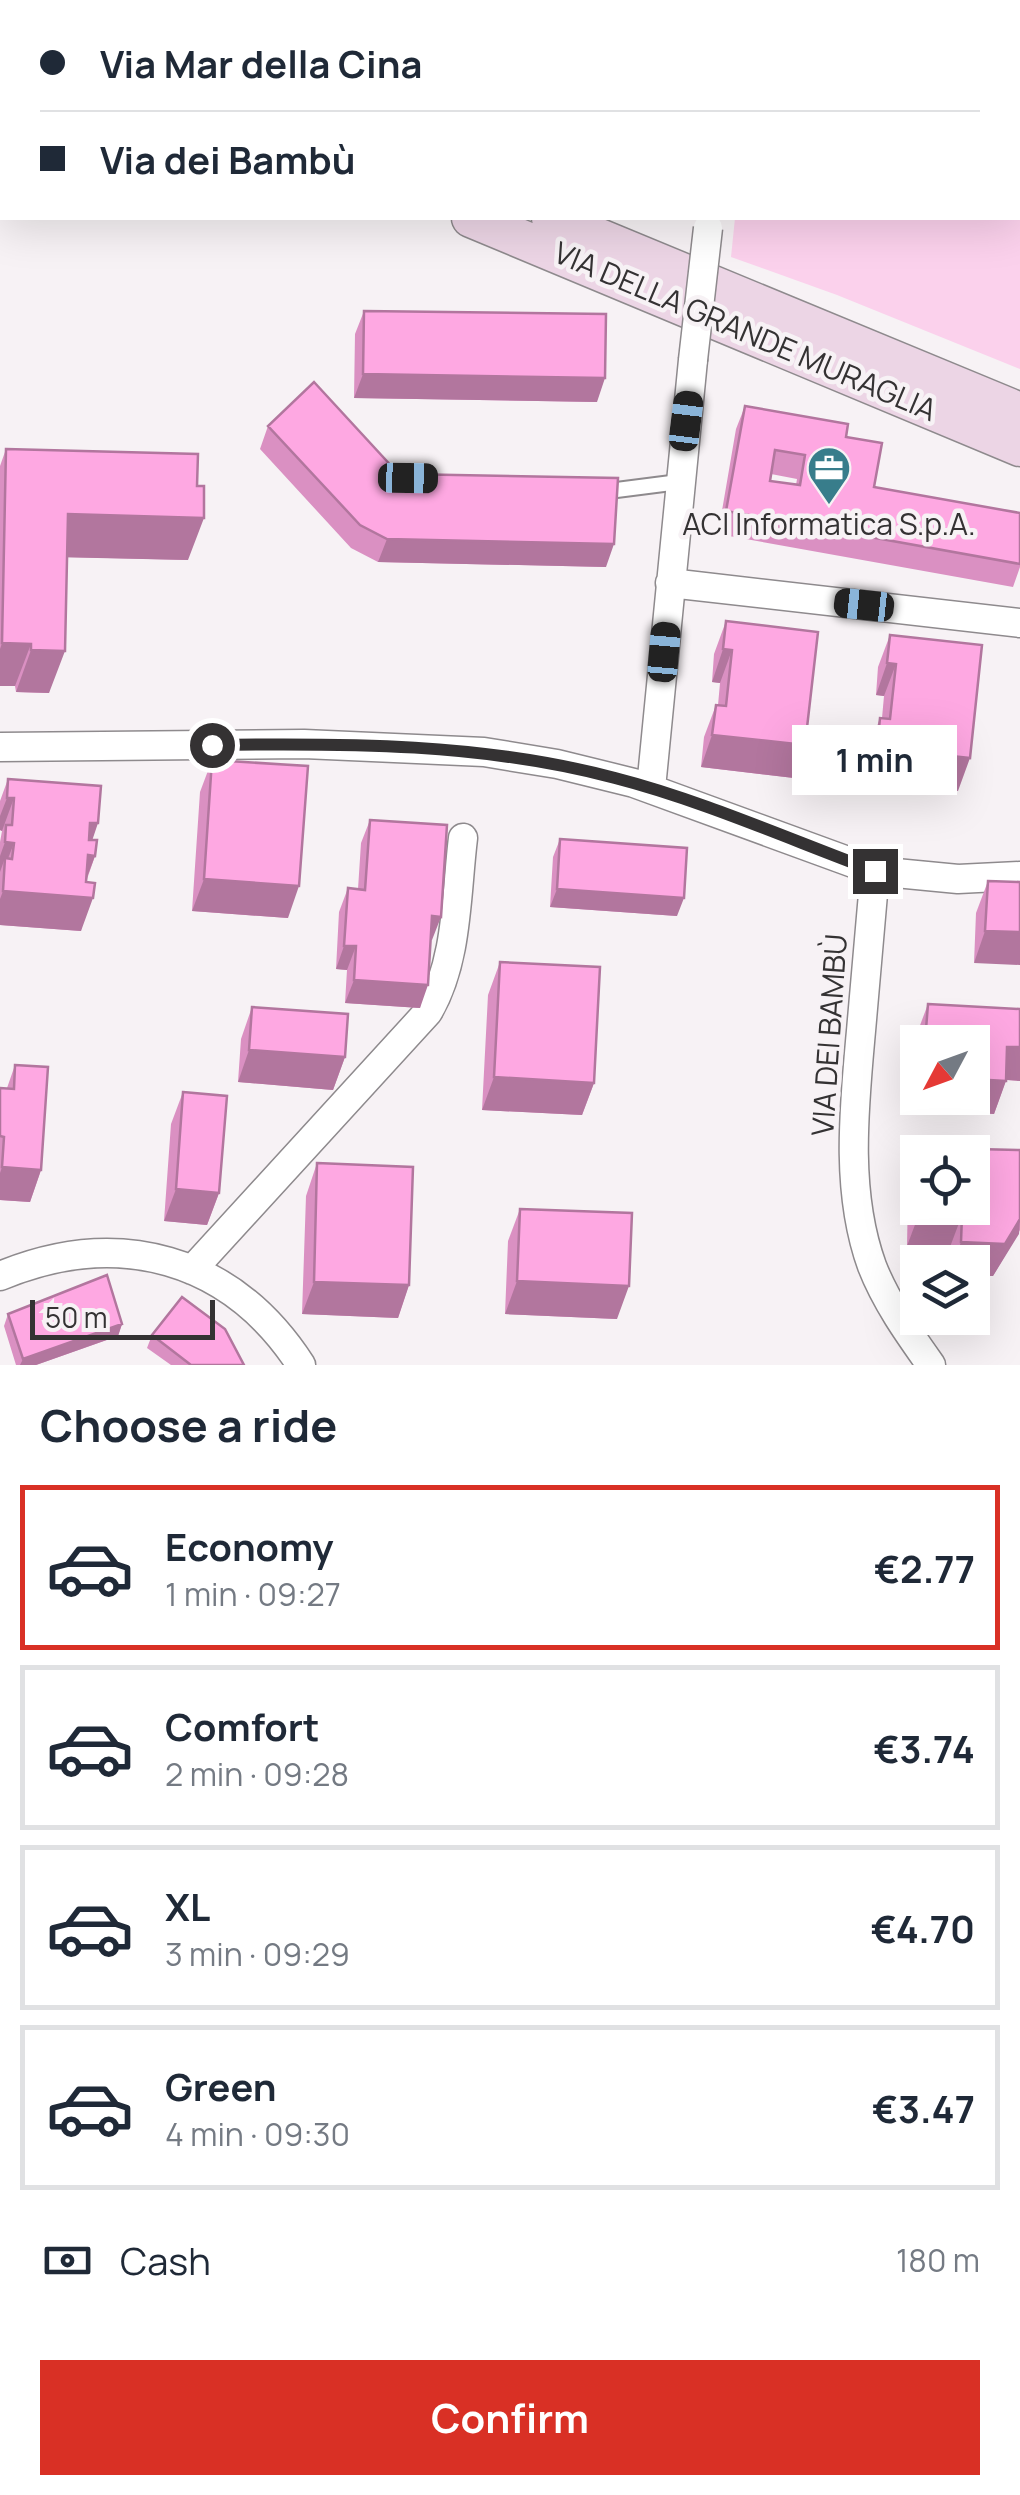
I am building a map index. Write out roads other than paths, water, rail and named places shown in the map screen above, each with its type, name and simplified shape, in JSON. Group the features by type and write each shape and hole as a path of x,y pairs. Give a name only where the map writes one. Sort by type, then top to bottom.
{"street":[{"name":"VIA DELLA GRANDE MURAGLIA","path":"475,220 1020,447"},
{"name":"VIA DELLA GRANDE MURAGLIA","path":"556,220 1020,412"},
{"path":"651,788 708,223"},
{"path":"670,583 1020,622"},
{"path":"0,747 304,744 433,748 557,764 651,788 875,871 958,879 1020,876"},
{"path":"192,1270 428,1012 440,990 448,956 463,838"},
{"name":"VIA DEI BAMBÙ","path":"875,871 856,1092 856,1184 872,1267 888,1300 931,1365"},
{"path":"0,1276 55,1259 114,1252 155,1256 192,1270 257,1309 301,1365"}],"lane":[{"path":"582,493 679,482"}],"place":[{"name":"ACI Informatica S.p.A.","path":"829,506"}]}
